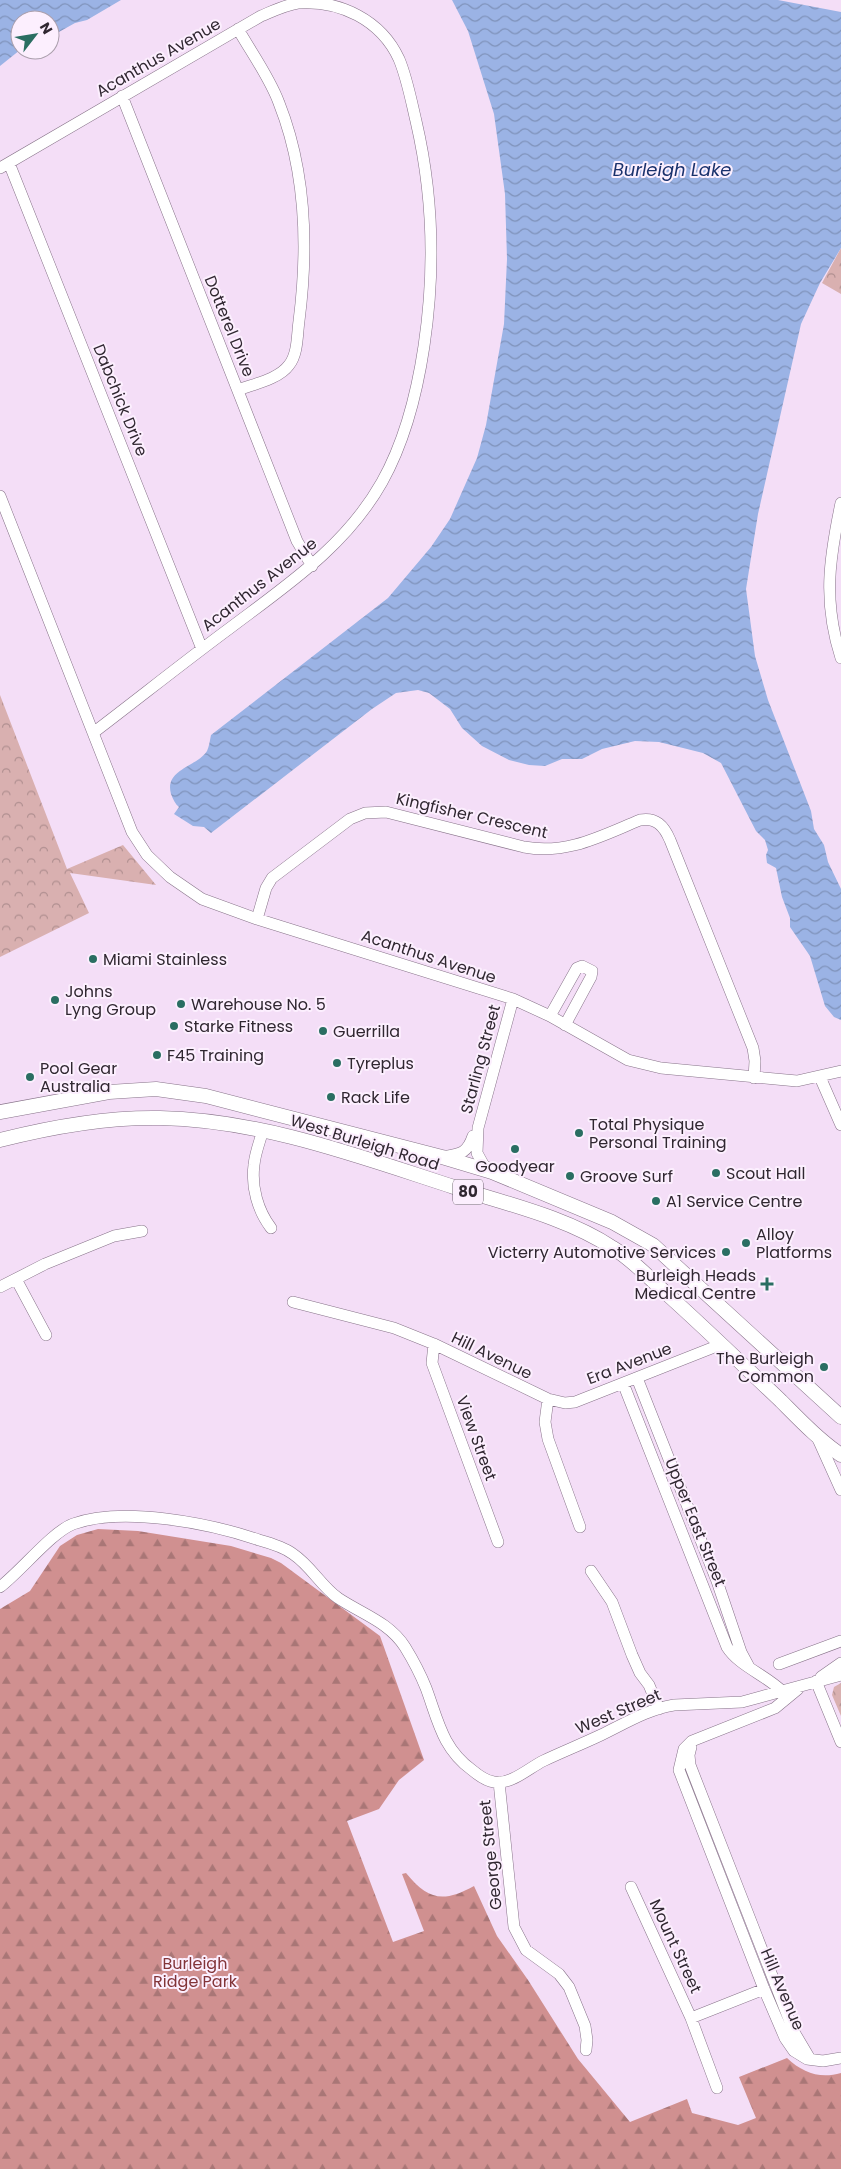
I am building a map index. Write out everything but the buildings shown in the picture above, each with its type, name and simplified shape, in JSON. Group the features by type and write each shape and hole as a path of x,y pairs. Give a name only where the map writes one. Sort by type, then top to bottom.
{"main road":[{"name":"West Burleigh Road","path":"0,1112 109,1092 156,1089 206,1096 442,1157 492,1172 612,1222 653,1245 841,1417"},
{"name":"West Burleigh Road","path":"0,1140 116,1120 159,1118 211,1122 263,1130 308,1141 576,1228 614,1248 722,1344 816,1435 841,1455"},
{"path":"779,1360 802,1392 841,1428"}],"street":[{"name":"Acanthus Avenue","path":"5,165 238,29 282,7 311,2 341,6 370,22 391,46 403,71 419,134 426,179 431,244 428,313 418,381 405,431 389,469 370,502 347,532 312,566 93,732"},
{"path":"238,29 279,102 288,133 301,200 304,262 296,345 290,364 283,372 238,390"},
{"name":"Dotterel Drive","path":"122,96 297,541 312,566"},
{"name":"Dabchick Drive","path":"5,165 202,649"},
{"name":"Acanthus Avenue","path":"0,496 132,832 147,855 170,877 202,899 513,1000 550,1016 628,1060 660,1068 797,1081 841,1071"},
{"path":"841,503 837,548 829,579 830,611 841,658"},
{"name":"Kingfisher Crescent","path":"257,918 266,888 272,878 350,819 365,812 386,812 545,850 572,847 640,820 652,820 664,828 670,840 753,1048 755,1061 754,1078"},
{"path":"550,1016 578,968 582,966 587,967 592,972 591,977 566,1025"},
{"name":"Starling Street","path":"442,1157 465,1151 469,1148 478,1128 513,1000"},
{"path":"820,1077 841,1125"},
{"name":"Starling Street","path":"478,1128 477,1153 483,1164 492,1172"},
{"path":"263,1130 254,1165 257,1198 262,1216 271,1228"},
{"path":"0,1287 45,1264 114,1236 142,1232"},
{"path":"16,1279 46,1335"},
{"name":"Hill Avenue","path":"293,1302 394,1328 434,1344 548,1399"},
{"name":"View Street","path":"434,1344 432,1363 498,1542"},
{"name":"Era Avenue","path":"548,1399 561,1403 570,1403 722,1344"},
{"name":"Upper East Street","path":"636,1378 717,1581 739,1648 748,1666"},
{"name":"Upper East Street","path":"623,1383 722,1637 735,1659 771,1680 783,1692"},
{"path":"548,1399 545,1422 548,1439 580,1527"},
{"path":"816,1435 841,1490"},
{"name":"George Street","path":"0,1586 19,1571 59,1532 70,1525 106,1517 125,1516 181,1522 229,1531 287,1550 306,1565 333,1594 387,1626 396,1634 421,1677 443,1736 453,1753 479,1775 489,1781 499,1782 514,1927 526,1950 559,1974 570,1988 585,2026 586,2050"},
{"path":"592,1571 606,1591 615,1609 632,1655 641,1674 649,1685 659,1709"},
{"path":"779,1664 841,1641"},
{"name":"West Street","path":"499,1782 513,1778 543,1761 659,1709 674,1705 742,1702 799,1688 816,1681 841,1666"},
{"path":"816,1681 841,1742"},
{"name":"Hill Avenue","path":"799,1688 775,1708 702,1737 686,1746 680,1772 764,1990 788,2044 800,2056 812,2060"},
{"name":"Hill Avenue","path":"702,1737 690,1750 690,1765 794,2032 812,2060"},
{"name":"Mount Street","path":"631,1887 691,2018 717,2088"},
{"name":"Mount Street","path":"691,2018 764,1990"},
{"path":"812,2060 828,2061 841,2058"}],"green space":[{"path":"841,248 841,294 822,283"},
{"path":"0,695 67,869 123,845 156,885 70,873 89,913 0,957"},
{"name":"Burleigh Ridge Park","path":"98,1529 138,1531 231,1546 271,1558 281,1563 380,1636 424,1760 399,1780 379,1809 347,1821 393,1942 424,1931 402,1874 406,1873 422,1889 437,1896 453,1895 474,1886 497,1936 528,1980 578,2059 630,2122 687,2099 692,2113 738,2125 756,2118 739,2077 787,2058 799,2068 819,2075 841,2073 841,2169 0,2169 0,1609 30,1591 60,1546 77,1535"},
{"path":"841,1683 841,1716 832,1695 834,1687"}],"water":[{"path":"0,0 121,0 87,20 75,23 60,31 60,10 10,10 10,58 0,66"},
{"name":"Burleigh Lake","path":"452,0 778,0 841,12 841,248 820,283 801,324 758,514 746,589 755,656 768,700 811,811 814,829 824,845 828,862 841,889 841,1020 834,1017 825,1006 810,956 790,927 790,918 782,897 776,868 767,863 766,855 768,850 765,840 756,831 721,763 703,753 659,742 635,741 602,749 582,759 562,759 545,766 529,765 509,760 482,746 462,728 450,709 429,693 418,690 396,693 372,709 211,833 204,827 193,826 174,814 179,807 171,794 170,786 172,779 207,751 211,735 388,598 431,547 450,519 477,458 486,425 504,324 507,259 505,194 494,114 468,31"}],"place":[{"name":"Miami Stainless","path":"93,959"},
{"name":"Johns Lyng Group","path":"55,1000"},
{"name":"Warehouse No. 5","path":"181,1004"},
{"name":"Starke Fitness","path":"174,1026"},
{"name":"Guerrilla","path":"323,1031"},
{"name":"F45 Training","path":"157,1055"},
{"name":"Tyreplus","path":"337,1063"},
{"name":"Pool Gear Australia","path":"30,1077"},
{"name":"Rack Life","path":"331,1097"},
{"name":"Total Physique Personal Training","path":"579,1133"},
{"name":"Goodyear","path":"515,1149"},
{"name":"Scout Hall","path":"716,1173"},
{"name":"Groove Surf","path":"570,1176"},
{"name":"A1 Service Centre","path":"656,1201"},
{"name":"Alloy Platforms","path":"746,1243"},
{"name":"Victerry Automotive Services","path":"726,1252"},
{"name":"Burleigh Heads Medical Centre","path":"767,1284"},
{"name":"The Burleigh Common","path":"824,1367"}]}
